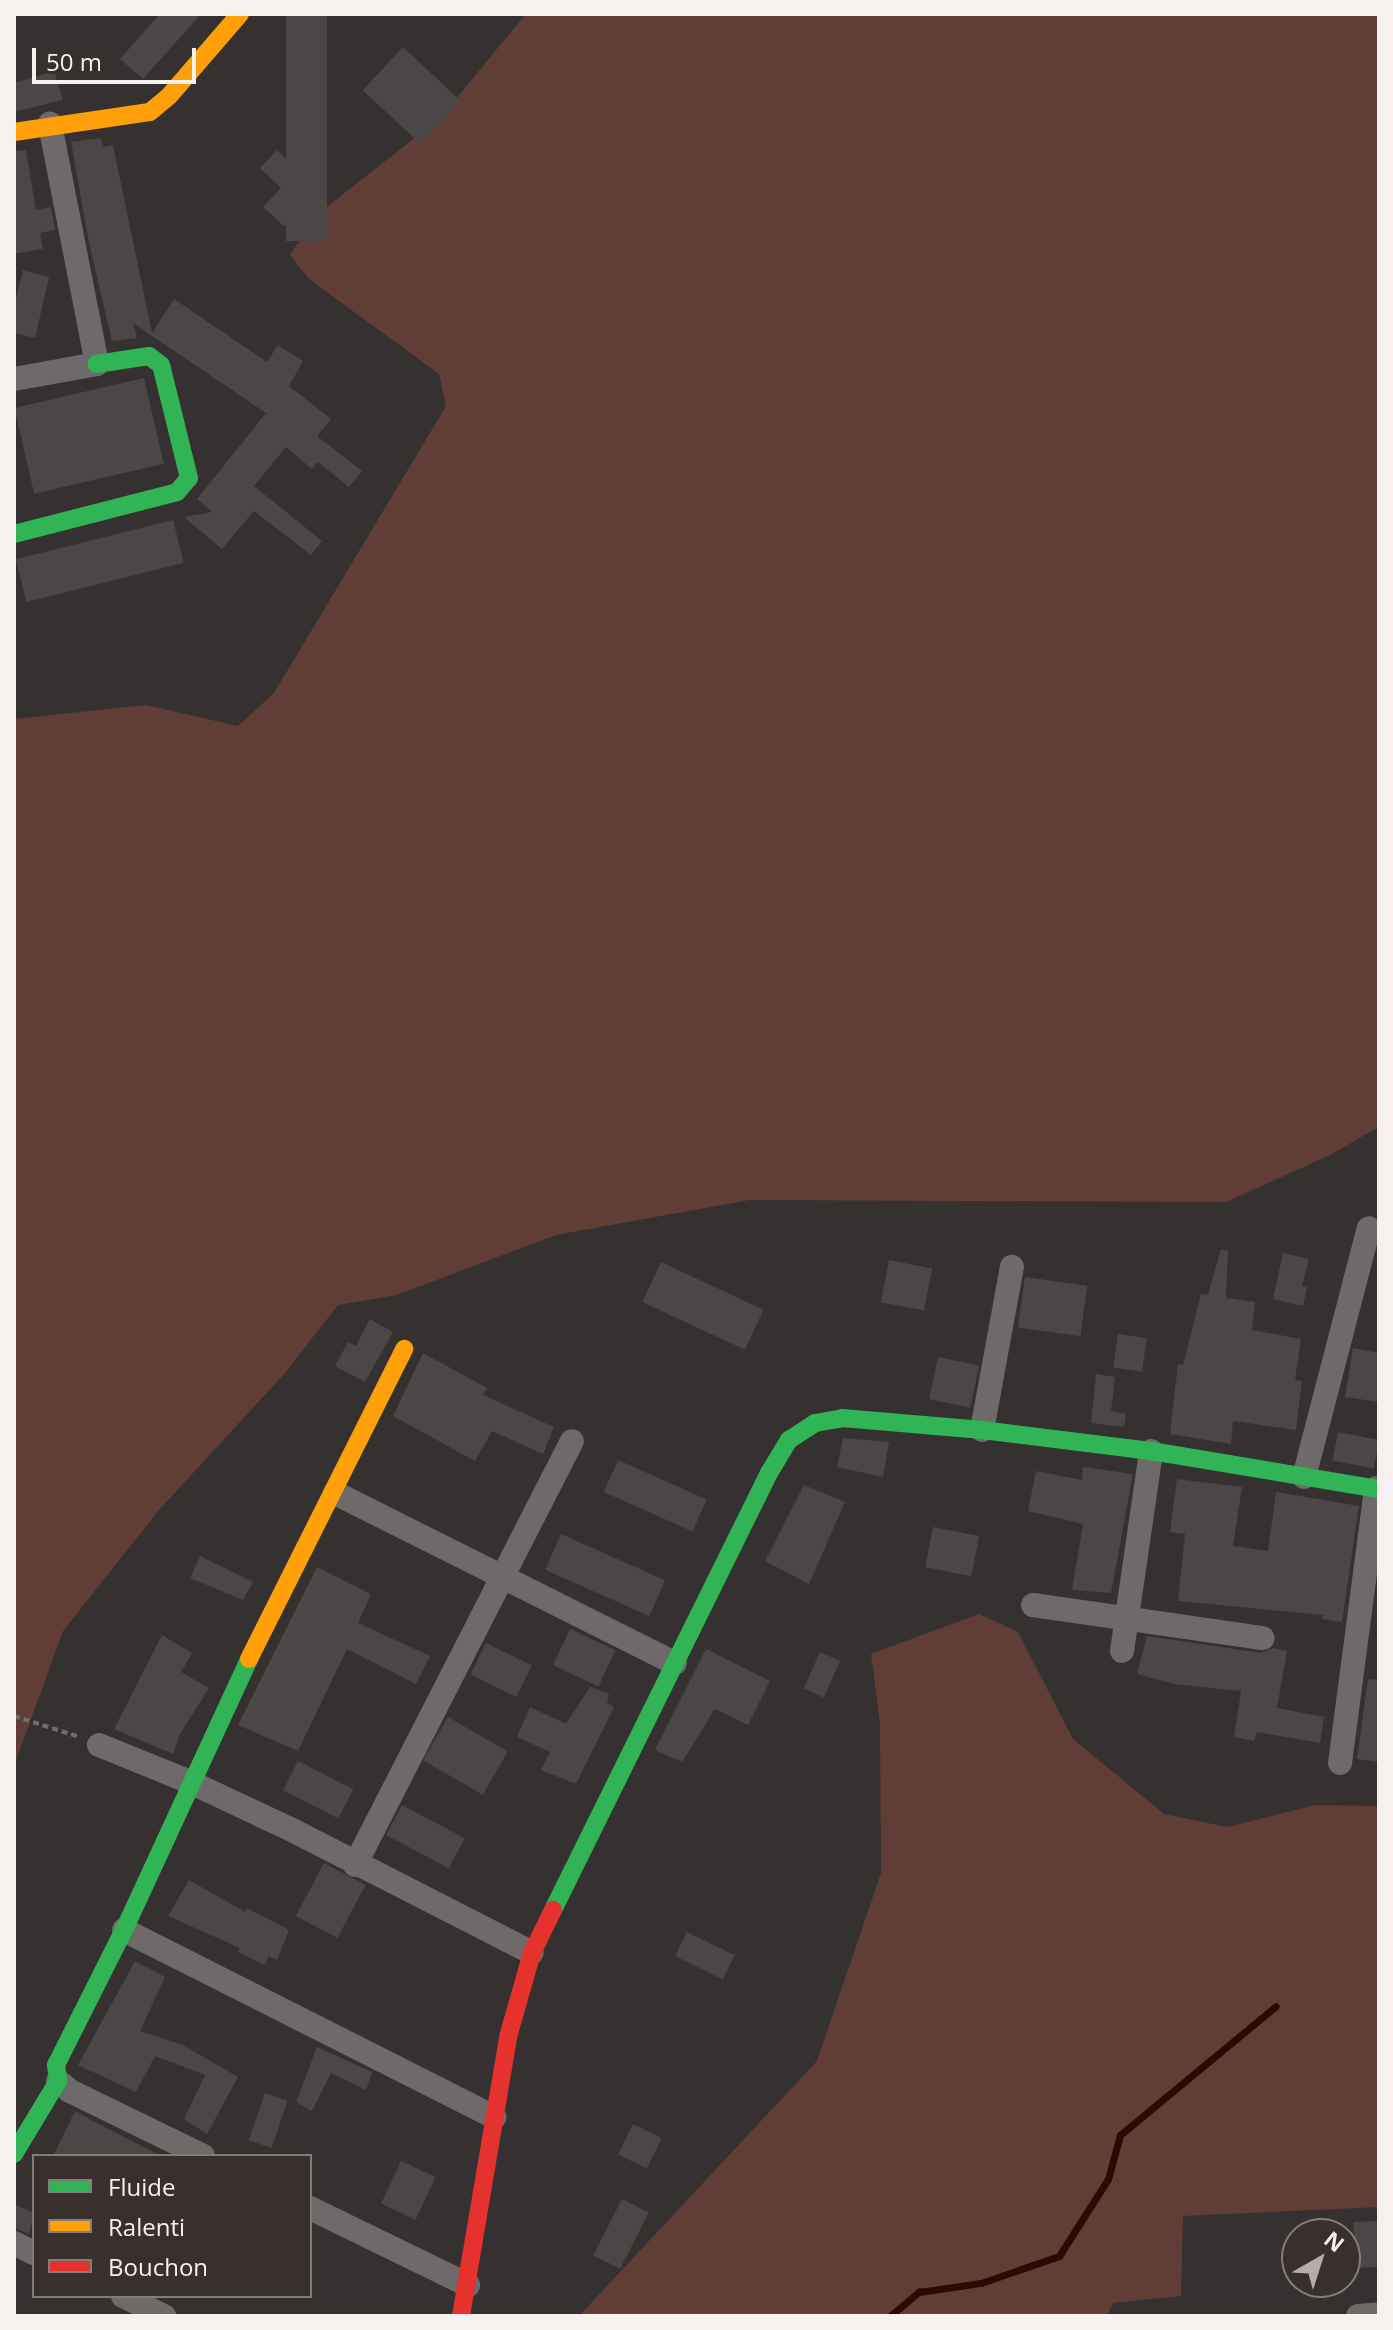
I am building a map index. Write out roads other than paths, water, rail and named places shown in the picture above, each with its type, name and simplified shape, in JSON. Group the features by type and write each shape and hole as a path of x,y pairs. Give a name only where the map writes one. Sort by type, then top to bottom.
{"street":[{"path":"14,132 50,124 150,112 170,95 240,14"},
{"path":"50,124 97,364"},
{"path":"14,379 149,356 161,365 189,478 177,492 14,534"},
{"path":"1304,1477 1369,1228"},
{"path":"982,1430 1012,1267"},
{"path":"14,2154 58,2081 56,2065 124,1930 190,1782 404,1349"},
{"path":"461,2316 508,2037 532,1953 769,1473 789,1440 815,1423 842,1418 982,1430 1151,1451 1378,1488 1340,1763"},
{"path":"355,1865 572,1441"},
{"path":"1122,1651 1151,1451"},
{"path":"335,1493 675,1663"},
{"path":"1033,1605 1263,1638"},
{"path":"99,1745 190,1782 294,1831 355,1865 532,1953"},
{"path":"124,1930 494,2117"},
{"path":"58,2081 70,2091 199,2154"},
{"path":"312,2209 468,2285"},
{"path":"14,2243 32,2252"},
{"path":"127,2298 164,2316"},
{"path":"1358,2316 1379,2314"}],"waterway":[{"path":"890,2316 919,2292 981,2283 1059,2256 1108,2179 1120,2135 1276,2006"}]}
